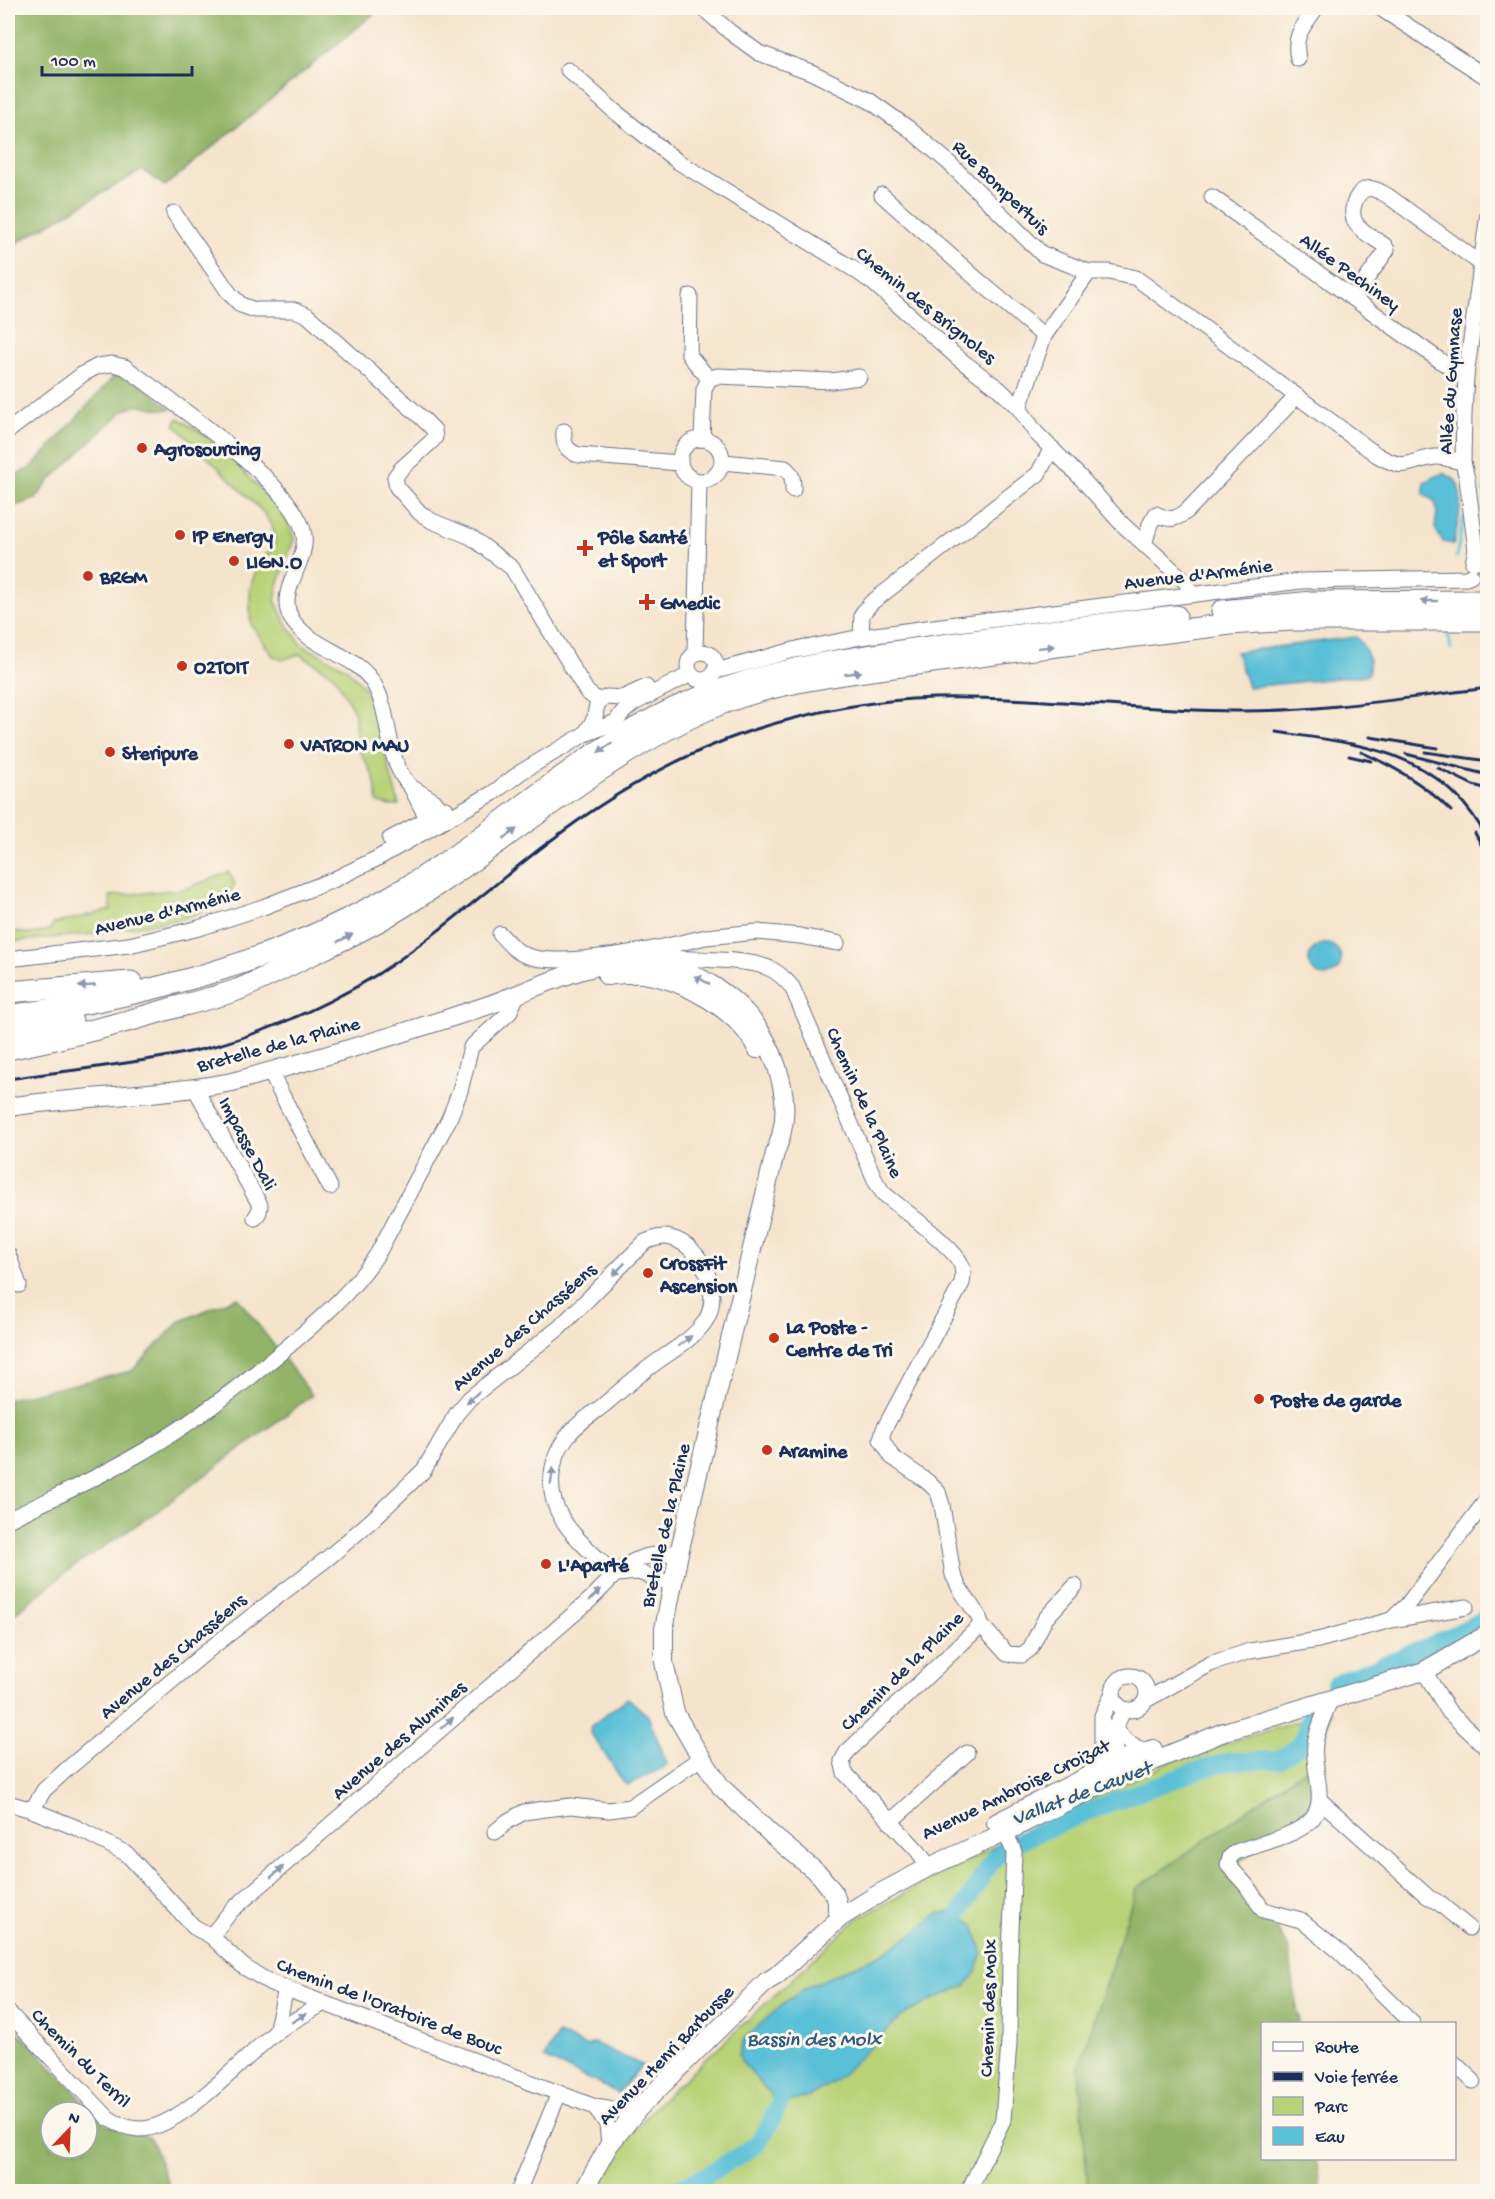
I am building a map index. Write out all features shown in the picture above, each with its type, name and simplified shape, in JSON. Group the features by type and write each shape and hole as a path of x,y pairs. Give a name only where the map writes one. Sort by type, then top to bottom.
{"highway":[{"path":"8,1016 85,1004 154,989 221,971 316,934 407,886 616,741 674,709 736,684 828,661 1036,632 1185,615 1312,602 1488,601"},
{"path":"8,1049 127,1021 225,993 293,964 384,918 422,894 631,750 671,727 716,706 771,688 822,677 889,667 1230,624 1292,620 1488,620"},
{"path":"8,992 121,983 166,976 273,952"},
{"path":"8,1032 168,1002 293,964"}],"main road":[{"name":"Bretelle de la Plaine","path":"8,1107 53,1100 195,1088 270,1072 517,995 592,967 623,961 654,961 693,975 718,988 753,1020 769,1048 781,1086 784,1111 783,1129 775,1153 672,1584 664,1629 664,1662 675,1713 721,1787 767,1831 820,1875 834,1893 839,1914"},
{"name":"Avenue Ambroise Croizat","path":"1112,1771 1224,1732 1424,1671 1488,1634"},
{"name":"Avenue Ambroise Croizat","path":"839,1914 888,1877 1007,1835 1144,1752 1224,1732"},
{"name":"Avenue Henri Barbusse","path":"584,2192 594,2168 609,2145 639,2108 767,1981 771,1972 803,1937 839,1914"}],"street":[{"name":"Rue Bompertuis","path":"703,8 759,53 811,72 870,101 908,128 948,162 1042,254 1089,272 1109,272 1136,278 1377,455 1392,463 1407,466 1436,457 1463,462"},
{"path":"1298,59 1295,45 1299,33 1316,8"},
{"path":"1380,8 1488,78"},
{"name":"Chemin des Brignoles","path":"568,70 613,110 677,160 864,276 958,358 999,389 1019,408 1036,433 1080,477 1100,501 1144,545 1187,583 1190,594"},
{"path":"1353,298 1387,250 1357,225 1353,212 1355,201 1366,189 1375,189 1388,196 1480,262"},
{"path":"882,195 1044,336"},
{"name":"Allée Pechiney","path":"1212,197 1466,377"},
{"path":"174,213 230,294 241,305 255,310 295,310 307,315 434,430 435,437 432,441 395,477 397,487 420,513 432,521 471,537 512,568 587,692 602,704 621,705 622,713"},
{"name":"Allée du Gymnase","path":"1481,567 1463,462 1466,377 1488,214"},
{"path":"1019,408 1044,336 1089,272"},
{"path":"690,296 689,355 709,379"},
{"path":"8,431 83,374 98,366 112,364 125,367 241,454 293,508 301,521 305,537 303,554 289,588 287,605 292,618 304,632 364,672 374,684 380,698 397,764 430,823"},
{"path":"702,439 704,389 709,379 717,375 832,381 859,377"},
{"path":"1144,545 1150,524 1156,514 1168,520 1176,519 1187,511 1297,396"},
{"path":"564,431 567,449 579,455 680,463"},
{"path":"696,439 715,443 723,462 713,478 699,482 687,476 680,463 685,446 696,439"},
{"path":"861,634 862,614 872,603 1038,474 1052,448"},
{"path":"723,462 785,468 790,472 793,490"},
{"path":"695,651 699,482"},
{"name":"Avenue d'Arménie","path":"715,665 764,659 861,634 903,626 949,625 1301,581 1453,577 1481,567"},
{"path":"699,653 706,653 715,665 706,680 698,679 690,671 691,658 699,653"},
{"path":"585,734 602,704 690,671"},
{"path":"622,713 634,703 690,671"},
{"path":"602,704 601,721 609,724"},
{"name":"Avenue d'Arménie","path":"8,959 129,945 199,928 263,907 297,893 430,823 585,734 619,719 622,713"},
{"path":"411,787 434,801 446,814"},
{"path":"500,934 516,950 538,959 567,960 654,961 706,937 757,932 800,936 837,943"},
{"name":"Chemin de la Plaine","path":"654,961 749,963 770,968 783,977 792,987 876,1182 883,1193 952,1251 962,1266 964,1274 962,1283 884,1429 881,1440 892,1457 928,1482 938,1492 953,1575 979,1617 981,1625 847,1752 842,1761 845,1773 854,1785 926,1862"},
{"path":"8,1520 131,1459 185,1424 275,1357 331,1308 372,1262 411,1191 455,1106 471,1047 509,1013 517,995"},
{"path":"270,1072 330,1187"},
{"name":"Impasse Dali","path":"195,1088 260,1205 260,1212 255,1218"},
{"name":"Avenue des Chasséens","path":"32,1810 44,1790 66,1770 212,1647 328,1557 400,1494 424,1470 452,1422 470,1398 559,1328 645,1242 657,1237 669,1237 683,1243 696,1256 703,1268 711,1282 711,1309 704,1323 691,1336 570,1432 557,1455 550,1481 552,1497 560,1516 614,1574"},
{"path":"8,1254 20,1285"},
{"path":"1391,1620 1407,1605 1488,1498"},
{"name":"Avenue des Alumines","path":"211,1936 232,1910 590,1600 614,1574 640,1558 679,1553"},
{"path":"614,1574 638,1572 672,1584"},
{"path":"981,1625 1006,1654 1022,1655 1033,1643 1046,1618 1076,1586"},
{"path":"1112,1695 1116,1704 1124,1710 1135,1710 1146,1700 1210,1664 1250,1651 1318,1640 1391,1620 1466,1607"},
{"path":"1424,1671 1449,1712 1488,1749"},
{"path":"1112,1771 1102,1716 1115,1684 1128,1676 1139,1678 1146,1686 1146,1700"},
{"path":"1330,1701 1314,1751 1321,1801 1318,1811 1308,1823 1286,1834 1236,1852 1230,1857 1228,1865 1246,1885 1263,1910 1301,1920 1339,1951 1411,2022"},
{"path":"1112,1771 1114,1727 1124,1710"},
{"path":"1114,1727 1125,1740 1144,1752"},
{"path":"890,1822 968,1753"},
{"path":"495,1832 524,1812 571,1806 609,1810 630,1807 701,1758"},
{"path":"1321,1801 1427,1896 1469,1928"},
{"name":"Chemin de l'Oratoire de Bouc","path":"8,1803 32,1810 96,1837 127,1854 190,1923 211,1936 244,1967 286,1989 596,2107 614,2110 639,2108"},
{"name":"Chemin des Molx","path":"968,2192 1003,2120 1009,2043 1014,1852 1007,1835"},
{"path":"276,2032 286,1989"},
{"name":"Chemin du Terril","path":"8,2012 108,2118 118,2124 139,2129 158,2125 174,2118 276,2032 322,2004"},
{"path":"1456,2064 1473,2081"},
{"path":"518,2192 559,2093"},
{"path":"596,2107 607,2124 609,2145"}],"green space":[{"path":"21,8 381,8 165,186 142,170 8,248 8,19"},
{"path":"116,374 128,374 171,409 142,406 129,408 47,483 36,499 8,508 8,479 32,467"},
{"path":"178,418 214,441 286,516 294,539 275,600 286,623 302,645 345,667 362,684 371,702 399,805 378,803 374,777 356,744 355,713 334,675 299,654 282,660 273,656 251,624 250,588 256,570 275,542 273,528 264,513 178,428 175,424"},
{"path":"229,872 235,884 232,889 232,899 185,918 92,934 8,942 8,928 30,934 40,933 51,929 53,924 111,910 110,896 185,889"},
{"path":"237,1297 312,1395 156,1512 69,1570 8,1619 8,1399 132,1371 179,1322"},
{"path":"1331,1711 1318,1760 1136,1889 1079,2068 1088,2191 596,2192 602,2170 659,2102 858,1918 1023,1831 1175,1759"},
{"path":"1318,1760 1327,1799 1237,1863 1289,1949 1299,2022 1261,2022 1261,2160 1316,2160 1321,2191 1088,2191 1079,2068 1136,1889"},
{"path":"8,2021 82,2100 39,2100 39,2160 99,2160 99,2118 106,2125 150,2137 170,2188 175,2191 8,2191"}],"water":[{"path":"1443,473 1456,481 1460,491 1459,514 1453,544 1443,542 1435,528 1437,512 1435,501 1424,495 1424,482"},
{"path":"1356,637 1367,654 1368,675 1248,687 1236,652"},
{"path":"1325,944 1336,949 1341,960 1336,971 1325,976 1314,971 1309,960 1314,949"},
{"path":"628,1698 648,1716 667,1763 665,1767 627,1785 590,1732 591,1726"},
{"name":"Bassin des Molx","path":"956,1912 974,1925 982,1951 977,1970 966,1986 936,1998 902,2016 834,2082 809,2096 779,2105 741,2061 739,2054 744,2039 785,2002 809,1986 880,1955 916,1932 938,1913"},
{"path":"558,2034 586,2046 594,2043 642,2065 618,2093 544,2058"}],"waterway":[{"path":"1488,467 1484,491 1488,499"},
{"path":"1456,557 1464,517"},
{"path":"1448,633 1451,649"},
{"name":"Vallat de Cauvet","path":"1335,1684 1441,1641 1483,1620 1488,1615"},
{"name":"Vallat de Cauvet","path":"947,1934 990,1864 1007,1846 1117,1800 1205,1768 1232,1761 1279,1760 1300,1745 1311,1716"},
{"name":"Vallat de Cauvet","path":"678,2192 680,2187 705,2176 756,2145 770,2124 788,2085"}],"railway":[{"path":"8,1079 205,1049 256,1033 308,1012 356,987 399,960 565,830 640,781 719,742 793,719 839,708 910,699 1009,699 1197,710 1267,711 1362,704 1488,688"},
{"path":"1277,732 1370,748 1424,770 1448,787 1470,810 1488,840"},
{"path":"1370,737 1437,748"},
{"path":"1361,752 1409,777 1451,811"},
{"path":"1425,752 1488,761"},
{"path":"1406,754 1488,775"},
{"path":"1349,756 1371,761"},
{"path":"1438,768 1473,785 1488,789"},
{"path":"1475,833 1488,857"}],"place":[{"name":"Agrosourcing","path":"142,448"},
{"name":"IP Energy","path":"180,535"},
{"name":"Pôle Santé et Sport","path":"585,548"},
{"name":"LIGN.O","path":"234,561"},
{"name":"BRGM","path":"88,576"},
{"name":"GMedic","path":"647,602"},
{"name":"O2TOIT","path":"182,666"},
{"name":"VATRON MAU","path":"289,744"},
{"name":"Steripure","path":"110,752"},
{"name":"CrossFit Ascension","path":"648,1273"},
{"name":"La Poste - Centre de Tri","path":"774,1338"},
{"name":"Poste de garde","path":"1259,1399"},
{"name":"Aramine","path":"767,1450"},
{"name":"L'Aparté","path":"546,1564"}]}
